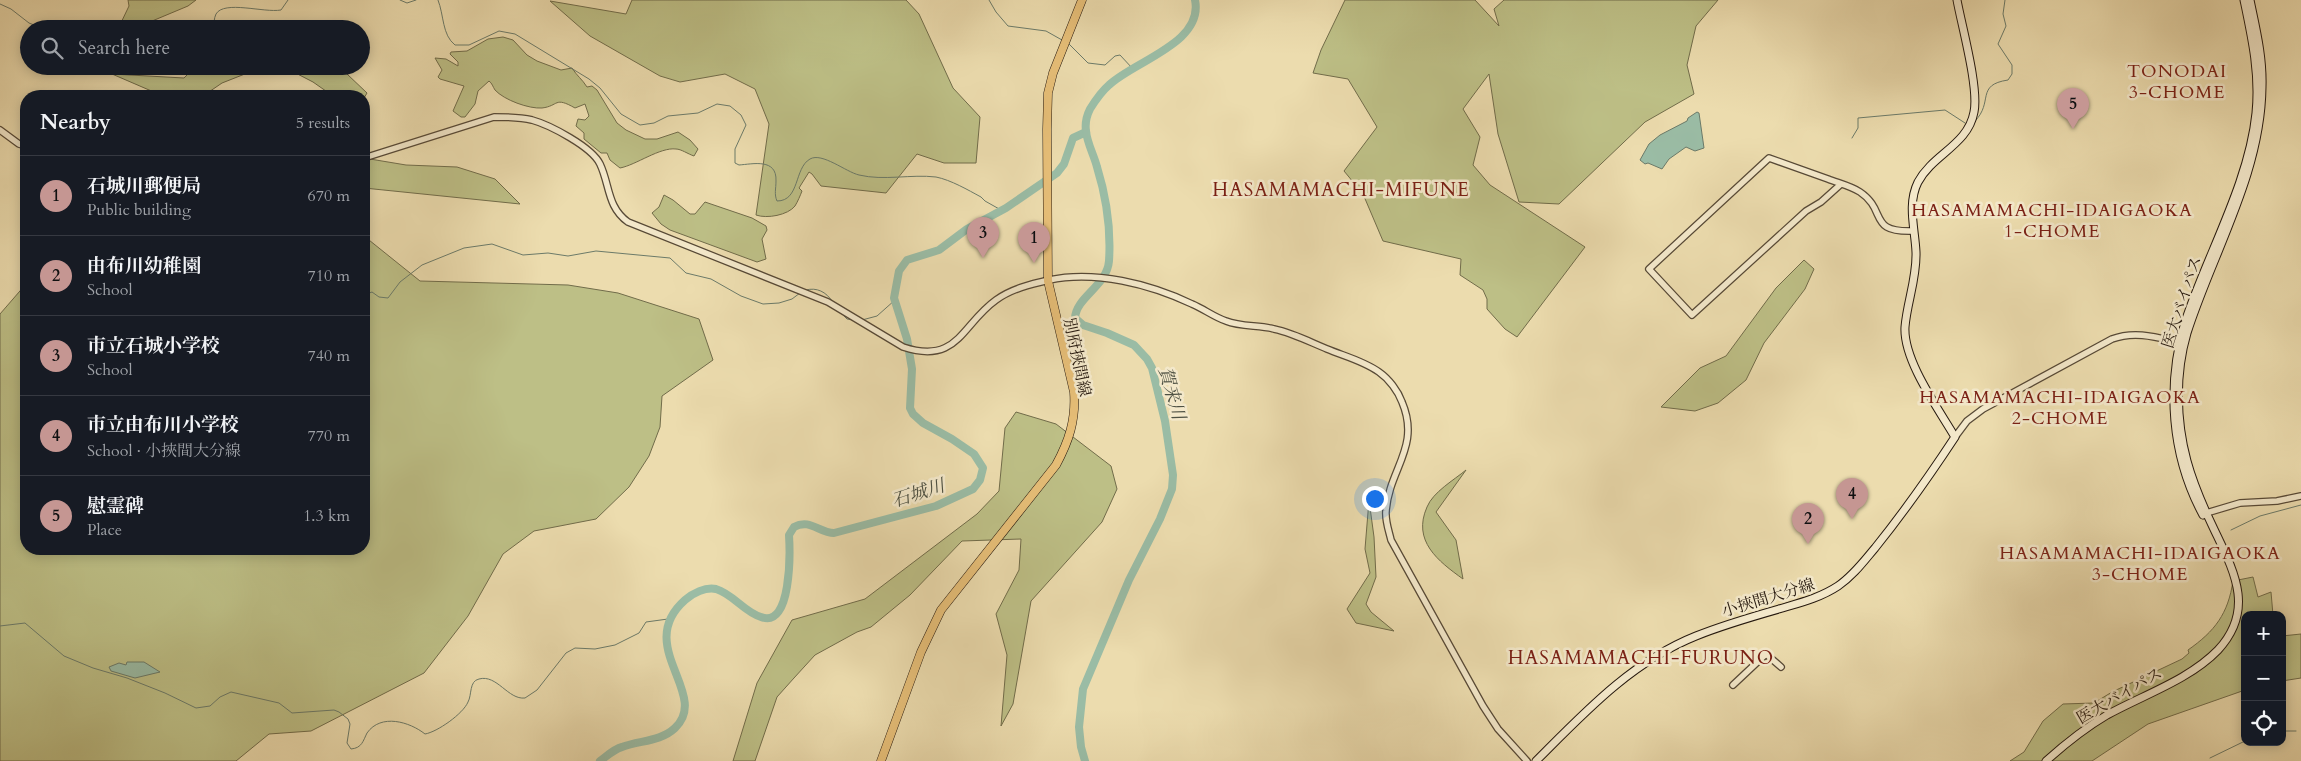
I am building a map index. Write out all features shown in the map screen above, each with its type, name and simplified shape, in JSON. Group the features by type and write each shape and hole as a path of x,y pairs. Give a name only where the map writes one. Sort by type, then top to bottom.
{"main road":[{"name":"別府挾間線","path":"881,761 920,652 941,610 1056,465 1066,446 1075,410 1074,392 1048,281 1048,93 1053,72 1082,0"},
{"path":"1954,437 1921,377 1906,341 1906,320 1916,265 1912,205 1917,184 1925,171 1966,133 1974,112 1975,95 1957,0"},
{"name":"医大バイパス","path":"2046,761 2098,721 2194,668 2222,645 2235,624 2239,603 2235,577 2184,468 2175,427 2174,390 2188,314 2239,181 2252,139 2256,114 2257,76 2253,40 2244,0"},
{"name":"医大バイパス","path":"2182,343 2250,166 2257,139 2262,99 2262,70 2250,0"},
{"name":"小挾間大分線","path":"1536,761 1608,690 1658,654 1688,639 1726,625 1820,596 1846,580 1881,540 1919,490 1954,437"}],"street":[{"path":"370,156 494,117 514,117 535,121 550,127 593,154 600,164 614,208 619,216 628,222 828,302 903,347 922,352 936,351 951,345 962,336 987,307 1006,293 1070,277 1121,281 1192,304 1225,321 1289,333 1356,360 1379,372 1391,384 1402,401 1408,427 1408,446 1391,487 1386,511 1391,540 1483,706 1502,734 1527,761"},
{"path":"0,130 20,144"},
{"path":"1841,184 1821,202 1806,210 1692,315 1649,269 1769,158 1841,184 1859,191 1866,197 1882,223 1888,229 1896,232 1914,231"},
{"path":"1954,437 1968,421 1983,409 2112,339 2128,334 2182,343"},
{"path":"2204,514 2240,503 2277,501 2301,496"},
{"path":"1733,684 1766,654 1781,667"}],"green space":[{"path":"128,0 196,0 188,6 155,20 122,20 129,6"},
{"path":"632,0 906,0 919,14 953,88 980,117 976,163 944,163 917,154 886,193 821,186 809,172 799,188 802,191 792,209 788,212 766,217 756,215 769,124 755,89 725,74 680,82 660,76 590,36 550,1 626,14"},
{"path":"1345,0 1475,0 1499,26 1494,9 1504,0 1718,0 1696,26 1687,65 1694,94 1645,122 1559,204 1519,202 1498,134 1489,74 1463,109 1480,137 1473,165 1490,185 1585,247 1517,337 1505,329 1487,309 1487,299 1483,290 1460,275 1461,259 1383,241 1363,194 1344,171 1377,127 1348,79 1313,73 1321,50"},
{"path":"503,37 513,40 527,55 537,61 561,70 572,68 587,87 592,86 597,90 617,123 626,130 645,139 657,139 678,132 690,140 698,149 694,156 680,150 670,149 655,153 620,168 610,160 607,153 601,153 584,139 584,133 576,126 578,119 585,120 589,116 585,104 575,108 560,102 542,108 530,107 499,94 489,81 478,91 475,104 465,117 461,117 453,111 464,86 440,79 438,77 442,70 435,58 446,59 458,66 458,62 450,54 451,52 467,51 488,39"},
{"path":"114,75 130,75 184,78 187,75 242,75 222,83 212,90 149,90"},
{"path":"299,75 348,75 364,90 324,90"},
{"path":"370,159 406,165 457,167 495,179 520,204 370,189"},
{"path":"664,195 690,214 695,214 705,202 752,218 766,226 767,230 762,239 766,259 757,262 670,230 661,224 652,213 659,207"},
{"path":"370,241 420,281 568,285 618,293 699,319 713,360 662,396 660,427 649,456 629,487 596,519 534,531 503,554 468,616 424,673 311,731 269,734 236,761 0,761 0,314 20,291 20,555 370,555"},
{"path":"1804,260 1814,269 1805,289 1764,343 1746,380 1718,403 1695,411 1661,407 1700,368 1726,356 1776,288"},
{"path":"1016,412 1056,424 1111,466 1117,489 1102,522 1031,601 1013,704 1001,726 1007,655 996,614 1019,570 1021,539 962,541 910,595 871,627 857,632 815,655 777,697 755,761 733,761 757,683 792,620 865,599 977,514 999,491 1005,428"},
{"path":"1466,470 1436,512 1456,540 1463,579 1445,565 1430,549 1425,540 1423,519 1427,507 1434,496"},
{"path":"1369,500 1374,537 1376,577 1366,604 1371,612 1394,631 1356,623 1347,609 1370,573 1365,549"},
{"path":"2253,577 2258,597 2271,592 2273,611 2241,611 2241,691 2148,724 2092,761 2010,761 2024,752 2043,721 2063,704 2094,703 2112,692 2182,659 2189,653 2188,650 2206,636 2219,621 2228,603 2233,581"},
{"path":"2301,634 2301,678 2286,680 2286,636"}],"shaded area":[{"path":"1697,112 1699,113 1704,148 1695,151 1686,147 1669,159 1662,169 1648,163 1645,164 1640,160 1649,144 1660,135 1687,121 1688,118"},
{"path":"127,662 144,662 160,672 135,678 111,671 109,667 119,663 126,665"}],"waterway":[{"path":"214,20 216,14 220,10 227,8 281,10 288,0"},
{"path":"400,0 407,3 416,0"},
{"path":"438,0 445,30 455,45 469,45 499,31 515,34 589,79 600,88 621,114 640,125 654,123 668,116 698,113 717,104 730,106 741,115 746,125 735,149 735,163 739,165 763,164 773,169 777,201 784,200 790,196 805,163 810,159 821,158 854,173 868,177 927,176 942,178 971,191 1001,210"},
{"path":"989,0 1008,26 1046,31 1062,40"},
{"name":"賀来川","path":"1085,761 1081,747 1079,727 1083,689 1129,580 1160,519 1172,489 1173,475 1165,421 1152,368 1147,359 1134,345 1083,325 1075,318 1080,304 1103,278 1109,261 1109,237 1105,201 1096,162 1088,140 1086,123 1090,109 1109,85 1120,76 1165,50 1189,28 1195,15 1195,0"},
{"path":"1975,121 1984,107 1988,90 1998,82 2008,80 2012,74 2012,65 1998,44 2006,26 2003,14 2005,0"},
{"path":"0,4 11,9 25,20"},
{"path":"1068,43 1088,63 1105,65 1115,56 1120,55 1133,69"},
{"path":"1852,138 1858,128 1858,118 1945,110 1965,123"},
{"name":"石城川","path":"600,761 619,748 669,733 684,715 684,700 668,652 667,635 671,617 688,597 703,590 716,589 722,591 755,615 771,618 779,612 784,601 789,571 789,535 794,527 805,524 834,533 936,506 973,489 980,480 983,468 974,454 923,423 913,414 910,408 912,369 907,339 894,298 899,271 907,260 939,250 967,229 1006,208 1057,173 1064,164 1073,138 1086,132"},
{"path":"370,293 372,292 379,297 388,298 400,282 422,265 464,248 492,244 523,255 548,253 568,256 596,251 670,258 686,273 711,279 741,296 763,304 779,303 792,299 800,293"},
{"path":"806,290 814,289 821,291 832,301"},
{"path":"862,320 877,316 895,300"},
{"path":"840,312 847,319 853,320"},
{"path":"2231,530 2260,516 2301,505"},
{"path":"0,626 25,623 64,656 93,668 127,678 196,708 210,706 220,697 231,692 279,703 292,713 334,710 348,719 350,724 347,743 351,749 360,746 367,733 373,727 388,721 404,723 425,734 436,730 461,712 469,699 472,685 479,679 491,680 513,695 525,698 537,690 566,653 575,648 595,649 615,645 639,633 646,622 668,619"},
{"path":"2286,731 2296,731"},
{"path":"2210,758 2241,743"}],"place":[{"name":"慰霊碑","path":"2073,129"},
{"name":"市立石城小学校","path":"983,258"},
{"name":"石城川郵便局","path":"1034,263"},
{"name":"市立由布川小学校","path":"1852,519"},
{"name":"由布川幼稚園","path":"1808,544"}],"district":[{"name":"TONODAI 3-CHOME","path":"2177,81"},
{"name":"HASAMAMACHI-MIFUNE","path":"1341,189"},
{"name":"HASAMAMACHI-IDAIGAOKA 1-CHOME","path":"2052,220"},
{"name":"HASAMAMACHI-IDAIGAOKA 2-CHOME","path":"2060,407"},
{"name":"HASAMAMACHI-IDAIGAOKA 3-CHOME","path":"2140,563"},
{"name":"HASAMAMACHI-FURUNO","path":"1641,657"}]}
